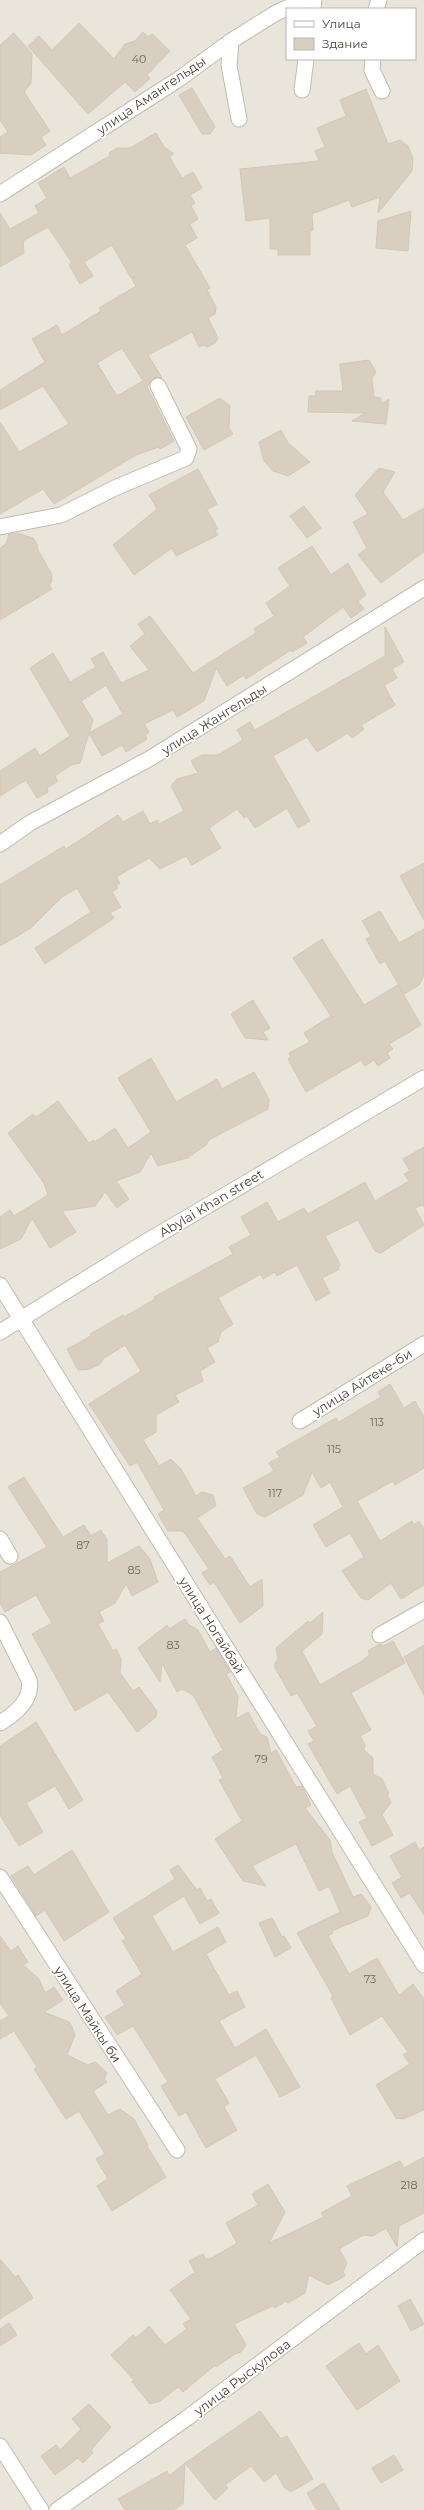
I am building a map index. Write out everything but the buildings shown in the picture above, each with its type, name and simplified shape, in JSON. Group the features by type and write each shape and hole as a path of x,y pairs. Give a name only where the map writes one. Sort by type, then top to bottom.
{"street":[{"name":"улица Амангельды","path":"288,8 304,0"},
{"name":"улица Амангельды","path":"0,194 178,79 231,41 286,9"},
{"path":"231,41 229,65 239,119"},
{"path":"302,90 306,60"},
{"path":"373,60 372,70 382,91"},
{"path":"0,527 61,515 117,487 186,458 189,449 158,386"},
{"name":"улица Жангельды","path":"0,844 30,822 149,759 424,588"},
{"name":"Abylai Khan street","path":"0,1332 21,1318 424,1078"},
{"name":"улица Ногайбай","path":"0,1285 424,1965"},
{"name":"улица Айтеке-би","path":"300,1421 424,1344"},
{"path":"0,1539 10,1556"},
{"path":"380,1635 424,1610"},
{"path":"0,1622 29,1680 31,1689 27,1698 11,1716 0,1723"},
{"name":"улица Майкы би","path":"0,1877 177,2150"},
{"name":"улица Рыскулова","path":"57,2510 187,2418 424,2240"},
{"path":"0,2446 41,2510"}],"shaded area":[{"path":"0,0 424,0 424,2510 0,2510"}]}
